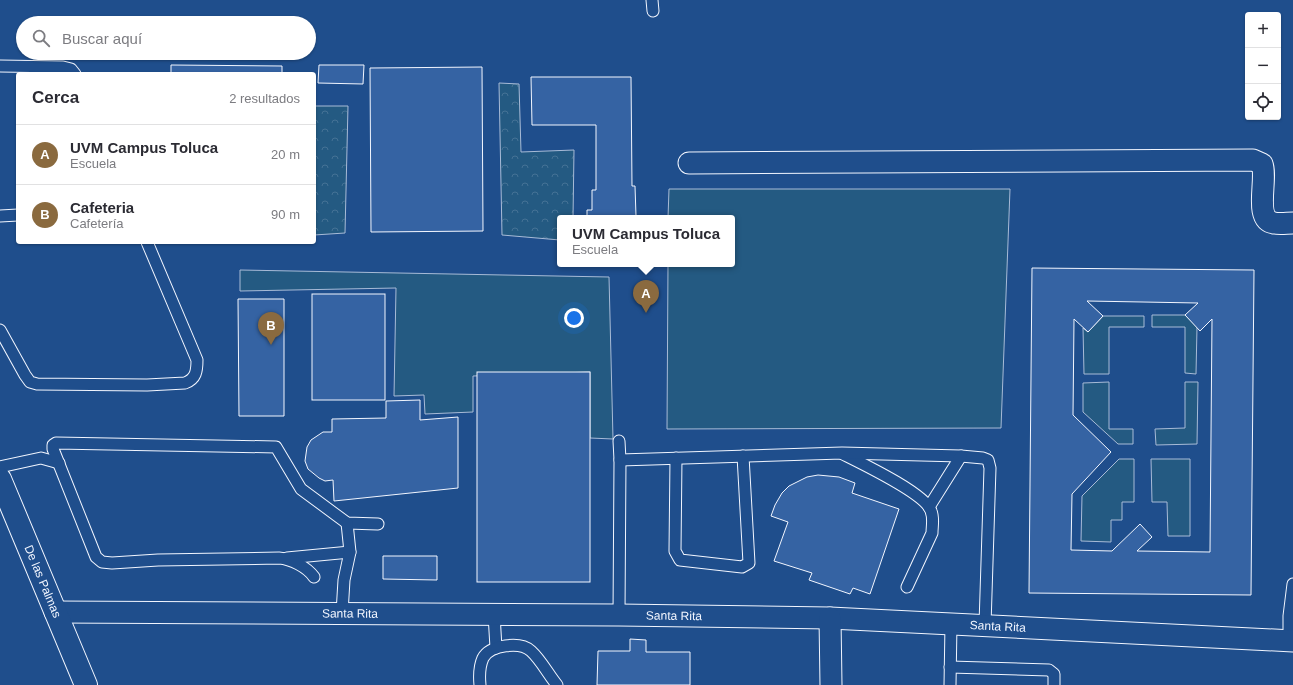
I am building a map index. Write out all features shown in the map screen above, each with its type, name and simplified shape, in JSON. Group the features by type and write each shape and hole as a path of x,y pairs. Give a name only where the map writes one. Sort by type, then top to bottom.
{"street":[{"path":"689,164 1252,160 1262,164 1263,168 1262,202 1265,218 1273,223 1293,223"},
{"name":"De las Palmas","path":"0,479 86,685"},
{"name":"Santa Rita","path":"55,612 494,614 830,618 1291,641"},
{"path":"830,618 831,685"}],"lane":[{"path":"0,66 63,67 71,69 73,72"},
{"path":"0,216 16,215"},
{"path":"0,330 25,376 30,382 36,384 147,385 185,382 190,380 194,377 197,370 198,360 148,244"},
{"path":"619,441 619,615"},
{"path":"350,552 284,558 158,560 112,563 99,561 96,557 53,449 54,445 56,443 276,448 301,489 347,524 378,524"},
{"path":"620,460 842,453 961,456 983,458 988,460 990,468 985,625"},
{"path":"842,453 911,491 931,510 932,533 907,587"},
{"path":"676,458 675,551 680,560 742,567 749,563 743,456"},
{"path":"928,507 961,456"},
{"path":"0,467 42,458 59,463"},
{"path":"342,613 344,580 350,552 347,524"},
{"path":"284,558 308,570 314,577"},
{"path":"1291,641 1289,616 1293,584"},
{"path":"494,614 496,648"},
{"path":"950,685 951,624"},
{"path":"480,685 478,671 484,656 496,648 514,645 524,647 531,651 557,685"},
{"path":"950,667 1049,670 1054,674 1054,685"}],"green space":[{"path":"499,83 519,84 521,152 574,150 573,215 557,215 557,240 502,235"},
{"path":"316,106 348,106 345,233 316,235"},
{"path":"669,189 1010,189 1001,428 667,429 668,267 735,267 735,215 668,215"},
{"path":"240,270 609,277 613,439 590,438 590,372 473,376 473,412 425,414 424,395 394,396 396,288 240,291"},
{"path":"1152,315 1185,315 1197,327 1196,374 1185,373 1185,327 1152,327"},
{"path":"1103,316 1144,316 1144,327 1109,327 1109,374 1084,374 1083,328 1088,332"},
{"path":"1109,382 1109,429 1133,429 1133,444 1118,444 1083,412 1083,383"},
{"path":"1185,382 1198,382 1197,444 1156,445 1155,429 1185,428"},
{"path":"1119,459 1134,459 1134,502 1122,502 1122,520 1111,520 1111,542 1081,541 1082,496"},
{"path":"1151,459 1190,459 1190,536 1168,536 1167,502 1152,502"}],"building":[{"path":"171,65 282,66 282,72 171,72"},
{"path":"319,65 364,65 363,84 318,83"},
{"path":"482,67 483,231 371,232 370,68"},
{"path":"531,77 631,77 632,186 635,186 636,215 587,215 587,210 592,210 592,190 596,190 596,125 532,125"},
{"path":"1032,268 1254,270 1251,595 1029,593","holes":["1087,301 1198,303 1185,315 1200,331 1212,319 1210,552 1137,551 1152,537 1140,524 1112,551 1071,550 1072,494 1111,452 1073,415 1074,319 1088,332 1103,316"]},
{"path":"312,294 385,294 385,400 312,400"},
{"path":"238,299 284,299 284,416 239,416"},
{"path":"477,372 590,372 590,582 477,582"},
{"path":"420,400 420,420 458,417 458,488 334,501 333,480 325,481 308,469 305,461 307,447 311,440 323,432 332,432 332,419 386,418 386,401"},
{"path":"818,475 839,477 855,483 852,493 899,509 870,594 853,588 850,594 809,580 812,573 774,561 788,522 771,516 775,505 782,493 789,486 807,477"},
{"path":"383,556 437,556 437,580 383,579"},
{"path":"630,639 646,640 646,652 690,652 690,685 597,685 598,651 630,651"}],"place":[{"name":"UVM Campus Toluca","path":"646,313"},
{"name":"Cafeteria","path":"271,345"}]}
